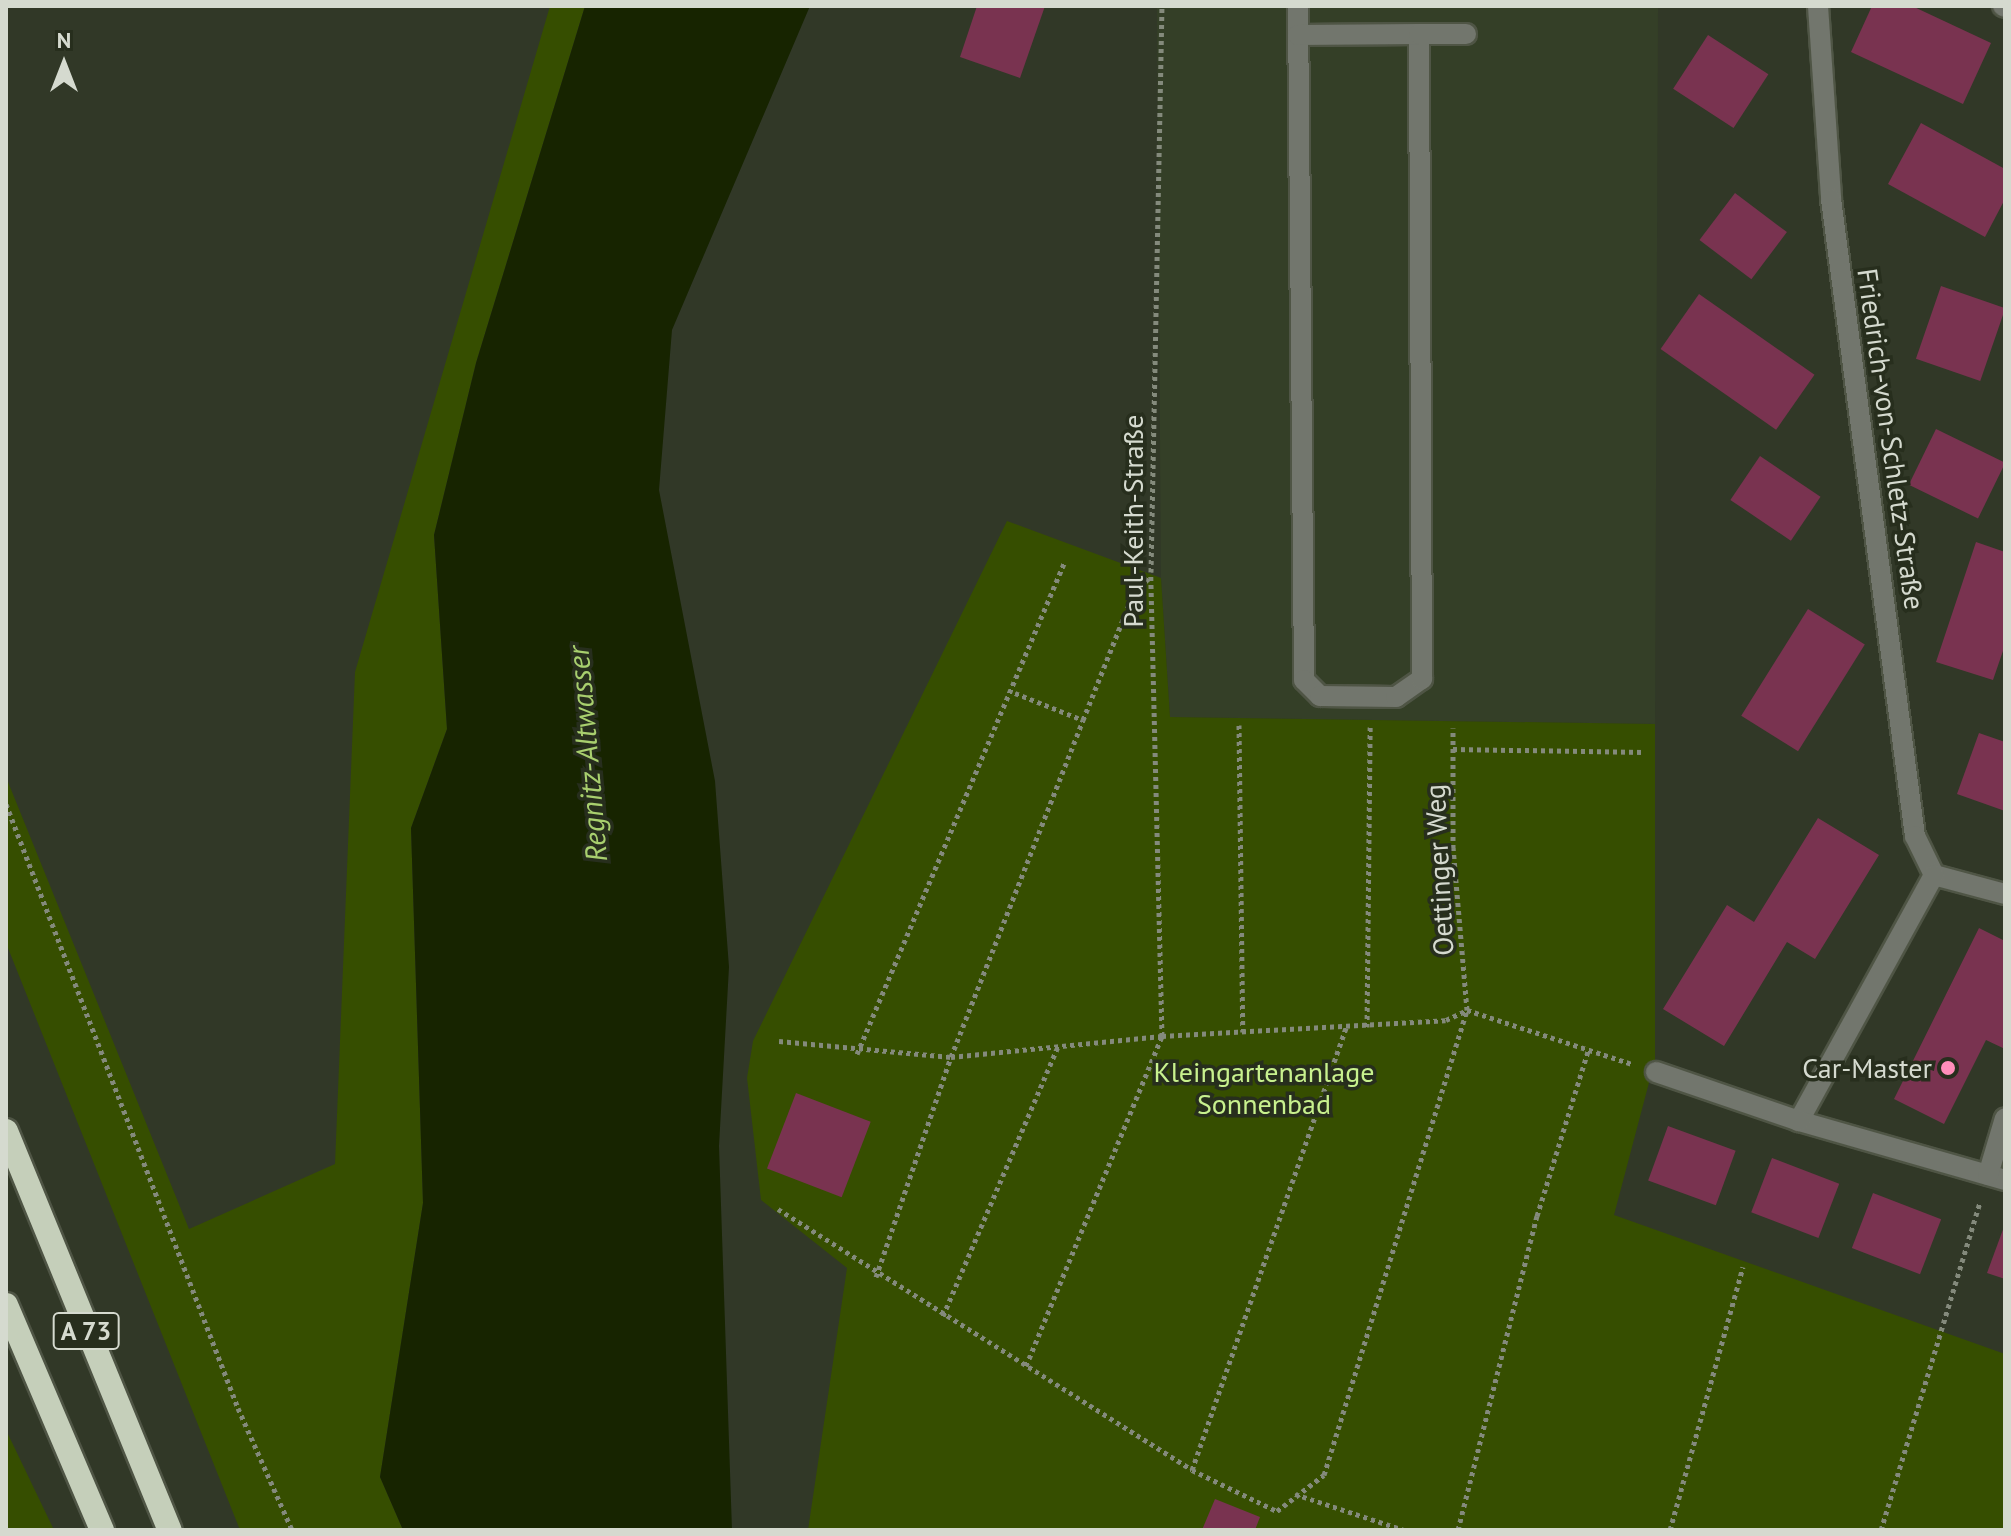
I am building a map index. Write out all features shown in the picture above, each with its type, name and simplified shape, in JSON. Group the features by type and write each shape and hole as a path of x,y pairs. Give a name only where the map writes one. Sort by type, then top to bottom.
{"highway":[{"name":"A 73","path":"6,1131 170,1530"},
{"name":"A 73","path":"6,1305 102,1530"}],"street":[{"path":"1298,6 1304,680 1320,696 1396,697 1422,679 1419,34"},
{"name":"Friedrich-von-Schletz-Straße","path":"1818,6 1831,199 1915,836 1934,875"},
{"path":"1298,35 1466,34"},
{"path":"1799,1121 1934,875 2005,894"},
{"path":"1656,1072 1799,1121 1997,1177 2005,1118"}],"path":[{"name":"Paul-Keith-Straße","path":"1162,6 1152,576 1162,1036"},
{"path":"857,1054 1015,693 1065,561"},
{"path":"876,1277 951,1057 1083,720 1134,592 1152,576"},
{"path":"1015,693 1083,720"},
{"path":"1239,725 1243,1032"},
{"path":"1367,1027 1370,727"},
{"name":"Oettinger Weg","path":"1453,728 1453,848 1467,1010"},
{"path":"1453,749 1644,752"},
{"path":"6,804 292,1530"},
{"path":"779,1041 857,1054 951,1057 1162,1036 1367,1027 1446,1020 1467,1010 1656,1072"},
{"path":"778,1209 876,1277 1192,1470 1277,1511 1295,1494 1324,1475 1467,1010"},
{"path":"1192,1470 1346,1027"},
{"path":"1026,1366 1162,1036"},
{"path":"943,1316 1058,1047"},
{"path":"1458,1530 1537,1216 1589,1048"},
{"path":"1881,1530 1997,1177"},
{"path":"1670,1530 1743,1267"},
{"path":"1295,1494 1404,1530"}],"shaded area":[{"path":"1157,6 1658,6 1655,724 1170,717 1161,578"}],"green space":[{"path":"550,6 585,6 476,363 434,535 447,729 411,828 423,1203 380,1477 403,1530 240,1530 6,943 6,777 189,1229 335,1164 355,672"},
{"name":"Kleingartenanlage Sonnenbad","path":"1007,521 1161,578 1170,717 1655,724 1655,1060 1614,1215 2005,1354 2005,1530 808,1530 847,1268 761,1200 747,1078 753,1041"},
{"path":"6,1430 54,1530 6,1530"}],"water":[{"name":"Regnitz-Altwasser","path":"585,6 810,6 672,330 659,490 715,781 729,967 719,1146 732,1530 403,1530 380,1477 423,1203 411,828 447,729 434,535 476,363"}],"building":[{"path":"977,6 1045,6 1020,78 960,57"},
{"path":"1872,6 1912,6 1991,43 1963,104 1851,52"},
{"path":"1708,35 1768,74 1734,128 1673,89"},
{"path":"1921,123 2005,169 2005,199 1985,237 1888,184"},
{"path":"1735,193 1787,232 1751,279 1699,240"},
{"path":"1941,286 2005,308 1980,381 1916,359"},
{"path":"1699,294 1815,375 1776,430 1661,349"},
{"path":"1936,429 2005,463 1978,518 1909,485"},
{"path":"1760,456 1821,497 1791,541 1730,500"},
{"path":"1976,542 2005,552 2005,645 1993,680 1936,662"},
{"path":"1808,609 1865,645 1798,751 1741,716"},
{"path":"1979,733 2005,742 2005,811 1957,794"},
{"path":"1818,818 1879,855 1815,959 1787,942 1724,1046 1663,1009 1727,905 1754,922"},
{"path":"1979,928 2005,941 2005,1049 1986,1040 1944,1124 1894,1099"},
{"path":"796,1093 871,1122 842,1197 767,1169"},
{"path":"1668,1126 1736,1151 1716,1205 1648,1181"},
{"path":"1772,1158 1839,1184 1818,1238 1751,1212"},
{"path":"1873,1193 1941,1219 1920,1274 1852,1248"},
{"path":"2005,1224 2005,1279 1987,1273"},
{"path":"1215,1499 1260,1517 1255,1530 1202,1530"}],"place":[{"name":"Car-Master","path":"1948,1068"}]}
